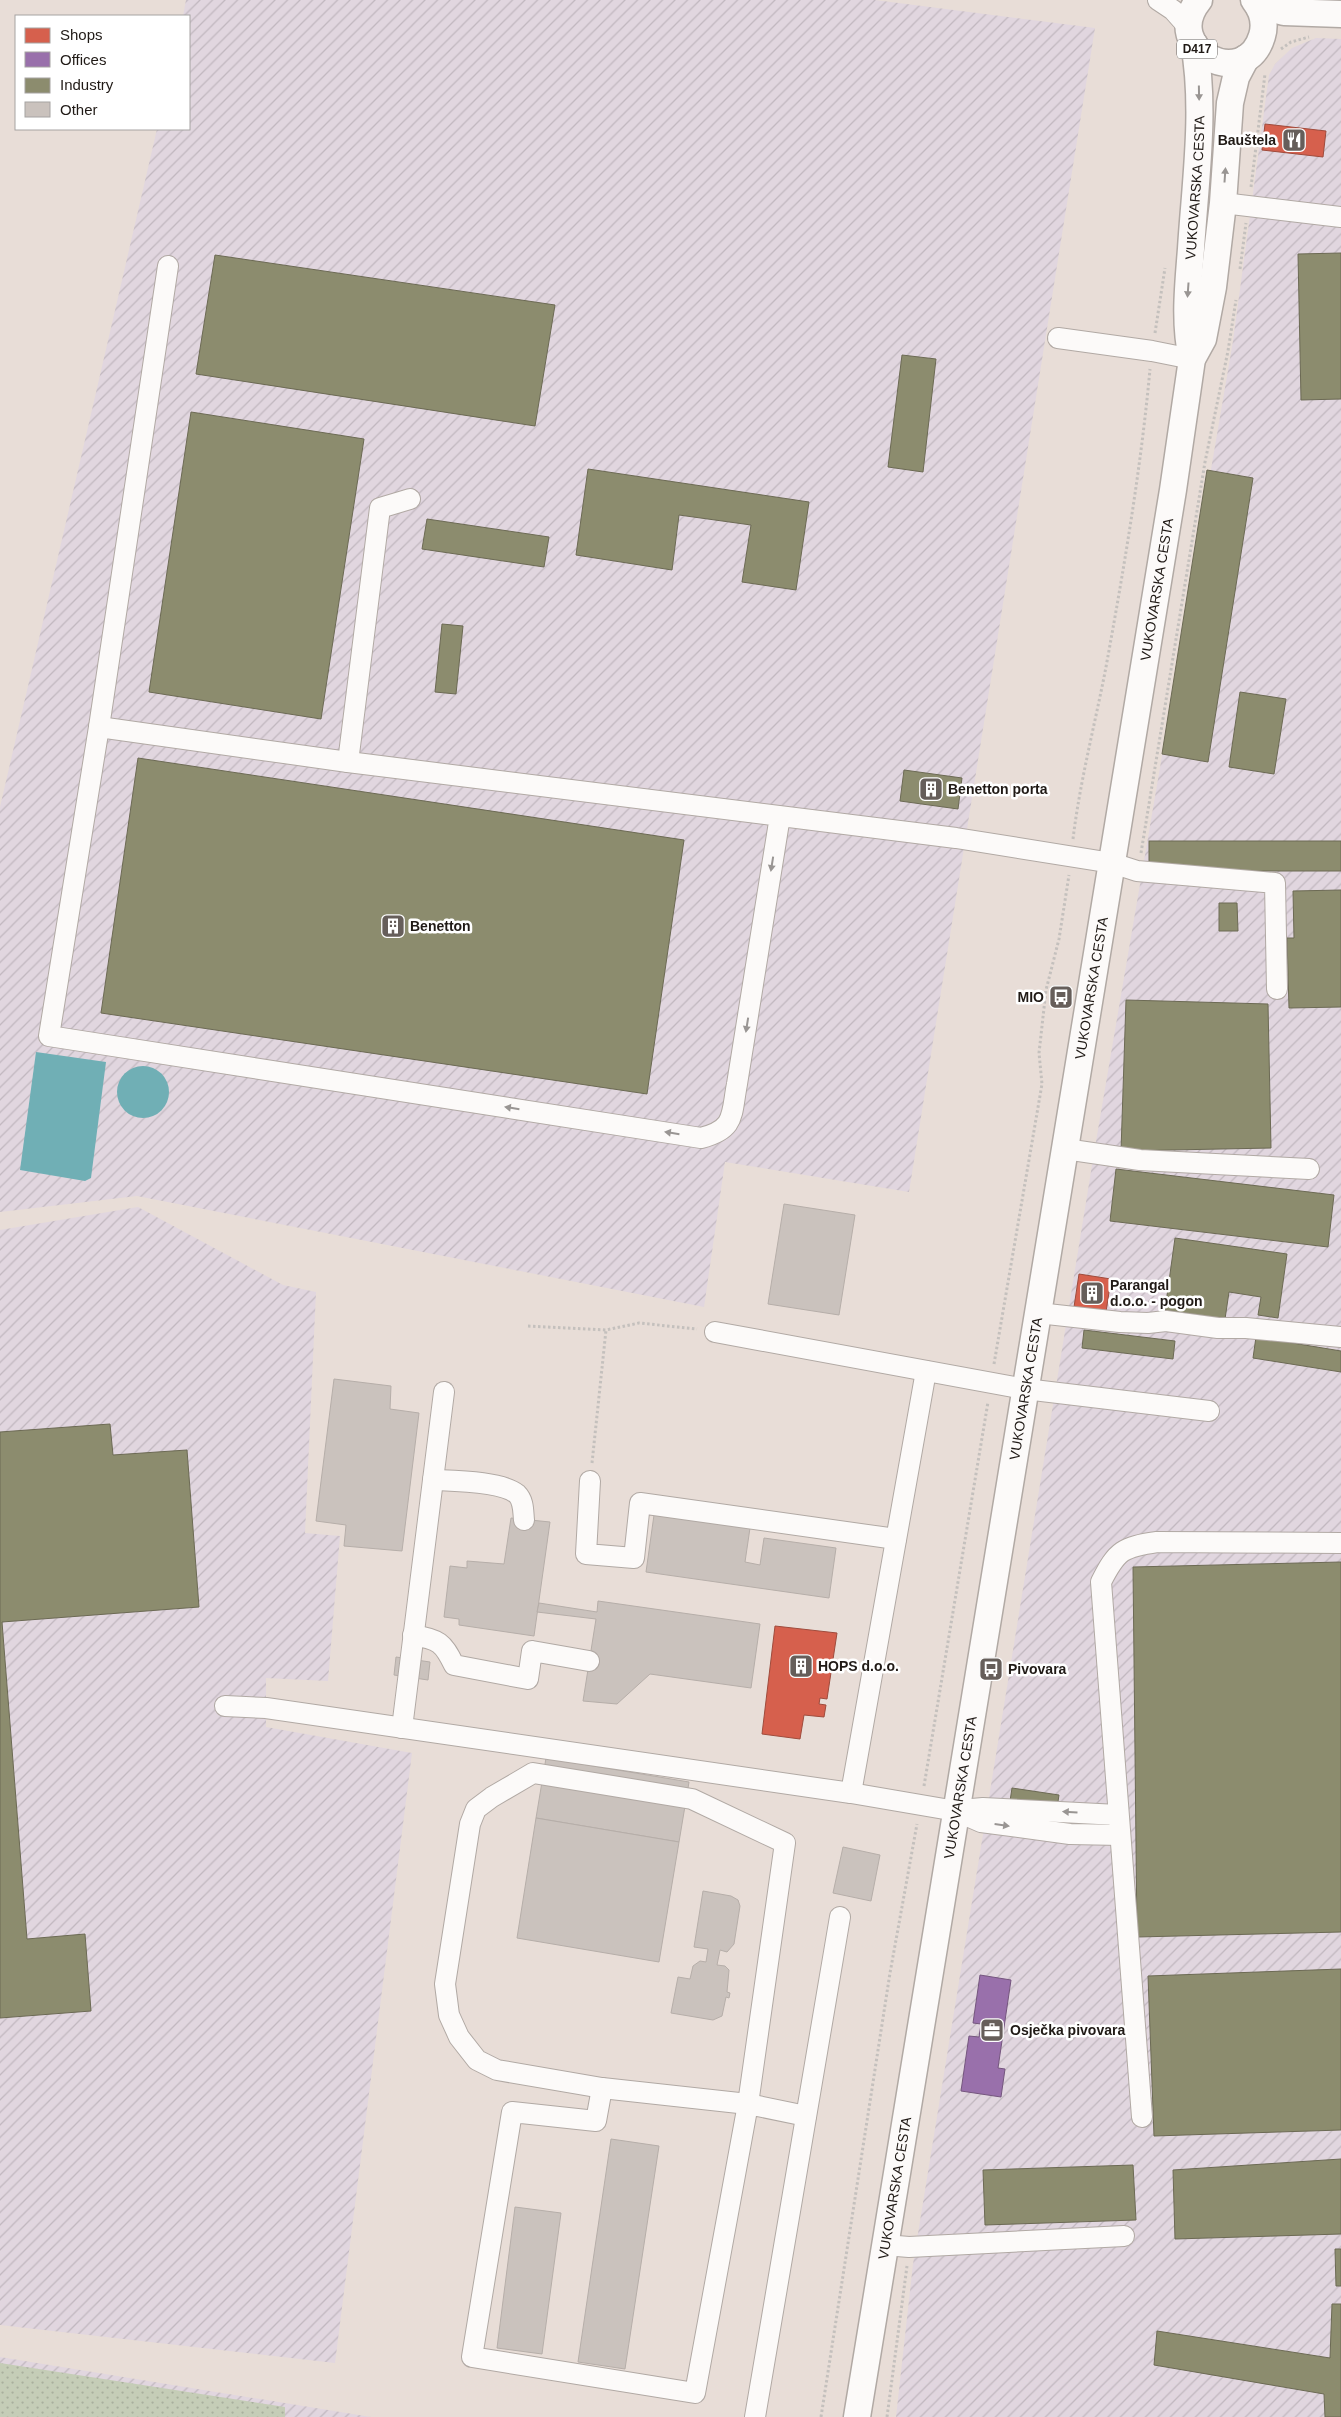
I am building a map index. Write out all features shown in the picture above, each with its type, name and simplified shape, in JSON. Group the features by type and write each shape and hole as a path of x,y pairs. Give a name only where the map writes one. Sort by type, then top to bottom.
{"main road":[{"name":"D417","path":"1199,0 1190,17 1191,36 1208,58 1217,62 1232,63 1262,56"},
{"path":"1256,2 1279,12 1327,22"},
{"path":"1256,2 1264,24 1262,56"},
{"path":"1262,56 1279,29 1327,22"},
{"name":"VUKOVARSKA CESTA","path":"857,2417 897,2246 956,1811 1173,490 1192,359 1188,339 1187,307 1199,124 1197,64 1191,36"},
{"name":"VUKOVARSKA CESTA","path":"1192,359 1203,339 1209,316 1223,203 1230,103 1236,77 1262,56"}],"lane":[{"path":"1158,0 1173,10 1191,36"},
{"path":"1168,0 1188,0"},
{"path":"1223,203 1341,217"},
{"path":"168,266 99,727 49,1036 701,1138 717,1134 729,1124 780,816"},
{"path":"1058,338 1152,351 1192,359"},
{"path":"348,762 380,508 410,500"},
{"path":"99,727 348,762 956,838 1112,863 1138,871 1275,883 1277,989"},
{"path":"1065,1148 1140,1160 1309,1169"},
{"path":"1038,1313 1120,1322 1148,1323 1166,1320 1218,1328 1246,1328 1341,1337"},
{"path":"715,1332 1025,1388 1209,1410"},
{"path":"851,1793 926,1371"},
{"path":"402,1728 444,1392"},
{"path":"433,1480 501,1487 517,1494 523,1504 524,1520"},
{"path":"590,1481 586,1554 634,1558 640,1502 896,1539"},
{"path":"1142,2117 1101,1582 1119,1553 1134,1546 1158,1542 1341,1543"},
{"path":"413,1635 436,1639 446,1648 454,1665 520,1678 528,1679 532,1651 589,1661"},
{"path":"225,1706 266,1708 851,1793 956,1811 981,1822 1070,1834 1119,1825"},
{"path":"602,2088 596,2120 512,2112 472,2357 695,2393 748,2104 785,1843 692,1799 533,1773 492,1797 476,1809 470,1824 445,1984 449,2015 459,2037 476,2060 497,2070 602,2088 748,2104 806,2116"},
{"path":"755,2417 840,1917"},
{"path":"897,2246 1124,2236"}],"path":[{"path":"1239,274 1249,207 1262,56 1327,22"},
{"path":"821,2417 890,1973 921,1805 1042,1084 1038,1053 1046,990 1059,939 1076,811 1106,665 1143,436 1152,351 1165,265"},
{"path":"1138,871 1205,462 1228,351 1236,294"},
{"path":"528,1326 606,1330 639,1323 684,1326 715,1332"},
{"path":"590,1481 606,1330"},
{"path":"887,2417 897,2246"}],"shaded area":[{"path":"186,0 875,0 1095,28 909,1192 725,1162 704,1307 137,1196 0,1212 0,807 157,130 190,130 190,15 183,15"},
{"path":"1316,38 1341,39 1341,2417 896,2417 913,2264 1094,1153 1233,341 1269,75 1275,64 1292,48"},
{"path":"138,1207 283,1285 316,1292 305,1533 340,1536 328,1681 266,1678 266,1727 412,1753 335,2363 0,2325 0,1230"},
{"path":"0,2357 371,2417 0,2417"}],"green space":[{"path":"0,2363 285,2407 285,2417 0,2417"}],"water":[{"path":"36,1052 106,1062 91,1178 85,1181 20,1170"},
{"path":"143,1066 157,1070 165,1078 169,1092 165,1106 157,1114 143,1118 129,1114 121,1106 117,1092 121,1078 129,1070"}],"building: Shops":[{"name":"Bauštela","path":"1265,124 1326,131 1323,157 1262,150"},
{"name":"Parangal d.o.o. - pogon","path":"1079,1274 1111,1279 1106,1312 1074,1307"},
{"name":"HOPS d.o.o.","path":"775,1626 837,1633 827,1699 820,1698 819,1704 826,1705 824,1717 804,1715 800,1739 762,1734"}],"building: Offices":[{"name":"Osječka pivovara","path":"980,1975 1011,1980 998,2068 1005,2069 1001,2097 961,2091 969,2036 979,2037 981,2024 973,2023"}],"building: Industry":[{"path":"1341,253 1341,399 1301,400 1298,254"},
{"path":"215,255 555,305 535,426 196,374"},
{"path":"902,355 936,359 923,472 888,467"},
{"path":"191,412 364,439 321,719 149,692"},
{"path":"588,469 809,502 796,590 742,582 751,525 679,515 672,570 576,555"},
{"path":"1207,470 1253,478 1208,762 1162,754"},
{"path":"427,519 549,537 544,567 422,549"},
{"path":"442,624 463,626 456,694 435,692"},
{"path":"1240,692 1286,699 1274,774 1229,767"},
{"name":"Benetton","path":"138,758 684,840 647,1094 101,1013"},
{"name":"Benetton porta","path":"904,770 962,778 958,809 900,801"},
{"path":"1149,841 1341,841 1341,871 1149,871"},
{"path":"1341,890 1341,1007 1289,1008 1287,938 1294,938 1293,891"},
{"path":"1219,903 1237,903 1238,931 1219,931"},
{"path":"1126,1000 1268,1004 1271,1148 1121,1151"},
{"path":"1116,1169 1334,1195 1328,1247 1110,1221"},
{"path":"1175,1238 1287,1254 1278,1318 1258,1315 1261,1297 1229,1292 1225,1319 1165,1310"},
{"path":"1084,1330 1175,1341 1173,1359 1082,1348"},
{"path":"1256,1337 1341,1351 1341,1372 1253,1358"},
{"path":"110,1424 113,1455 187,1450 199,1607 2,1622 27,1939 85,1934 91,2011 0,2018 0,1432"},
{"path":"1341,1562 1341,1932 1137,1937 1133,1567"},
{"path":"1012,1788 1059,1795 1052,1841 1005,1834"},
{"path":"1341,1969 1341,2130 1154,2136 1148,1976"},
{"path":"1341,2159 1341,2234 1175,2239 1173,2170"},
{"path":"1133,2165 1136,2220 985,2225 983,2170"},
{"path":"1335,2249 1341,2249 1341,2286 1336,2286"},
{"path":"1332,2304 1341,2304 1341,2417 1325,2417 1324,2394 1154,2365 1157,2331 1330,2358"}],"building: Other":[{"path":"784,1204 855,1215 839,1315 768,1304"},
{"path":"334,1379 391,1386 390,1409 419,1413 402,1551 344,1546 346,1525 316,1521"},
{"path":"654,1515 750,1528 745,1562 760,1565 764,1538 836,1548 829,1598 646,1572"},
{"path":"511,1518 550,1522 534,1636 459,1625 459,1619 444,1617 450,1566 467,1568 467,1561 504,1564"},
{"path":"598,1601 760,1624 751,1688 650,1674 617,1704 583,1701 596,1619 537,1612 539,1603 597,1612"},
{"path":"396,1657 430,1662 428,1680 394,1675"},
{"path":"546,1758 689,1782 679,1842 536,1818"},
{"path":"536,1818 679,1842 659,1962 517,1938"},
{"path":"843,1847 880,1855 871,1901 833,1893"},
{"path":"703,1891 731,1896 738,1900 740,1906 734,1944 727,1952 720,1950 717,1965 725,1966 729,1970 727,1992 730,1993 729,1998 726,1997 722,2016 713,2020 671,2013 678,1977 690,1979 693,1966 700,1961 706,1962 708,1949 694,1947"},
{"path":"611,2139 659,2146 625,2369 578,2362"},
{"path":"515,2207 561,2213 542,2354 497,2348"}],"place":[{"name":"Bauštela","path":"1294,140"},
{"name":"Benetton porta","path":"931,789"},
{"name":"Benetton","path":"393,926"},
{"name":"MIO","path":"1061,997"},
{"name":"Parangal d.o.o. - pogon","path":"1092,1293"},
{"name":"HOPS d.o.o.","path":"801,1666"},
{"name":"Pivovara","path":"991,1669"},
{"name":"Osječka pivovara","path":"992,2030"}]}
